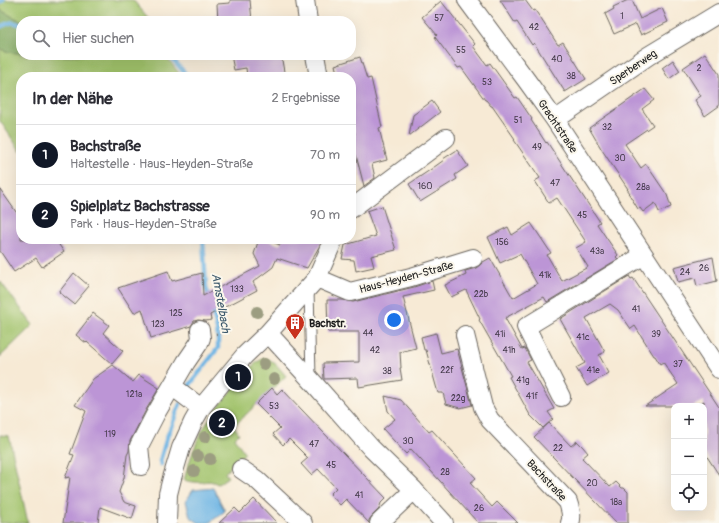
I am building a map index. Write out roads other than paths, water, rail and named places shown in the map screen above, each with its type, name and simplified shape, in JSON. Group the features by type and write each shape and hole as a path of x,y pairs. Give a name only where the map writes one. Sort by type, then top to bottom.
{"street":[{"path":"305,0 307,16"},
{"name":"Grachtstraße","path":"467,0 555,120 719,369"},
{"name":"Sperberweg","path":"555,120 648,56 717,18"},
{"path":"316,60 318,72"},
{"path":"356,205 446,138"},
{"path":"141,466 139,446 155,415 186,396 244,356 268,334 314,282 332,244"},
{"path":"561,397 526,327 644,255"},
{"name":"Haus-Heyden-Straße","path":"314,282 350,292 411,277 473,258"},
{"path":"167,523 168,494 172,478 181,448 193,422 186,396 201,338 200,330"},
{"path":"268,334 371,448 414,490 444,523"},
{"name":"Bachstraße","path":"465,335 484,407 490,420 568,502 571,511 570,523"},
{"path":"241,469 257,480 303,523"},
{"path":"379,523 414,490"}],"lane":[{"path":"311,380 314,282"}],"water":[{"path":"213,488 225,511 209,523 199,523 190,517 186,501 193,490"}],"waterway":[{"name":"Amstelbach","path":"0,27 8,23 16,23"},
{"name":"Amstelbach","path":"173,60 184,72"},
{"name":"Amstelbach","path":"203,244 206,287 209,299"},
{"name":"Amstelbach","path":"189,386 218,348 217,329 212,308"},
{"name":"Amstelbach","path":"161,464 160,461 167,437 180,404"}],"place":[{"name":"Bachstr.","path":"295,340"},
{"name":"Bachstraße","path":"238,377"},
{"name":"Spielplatz Bachstrasse","path":"222,423"}]}
